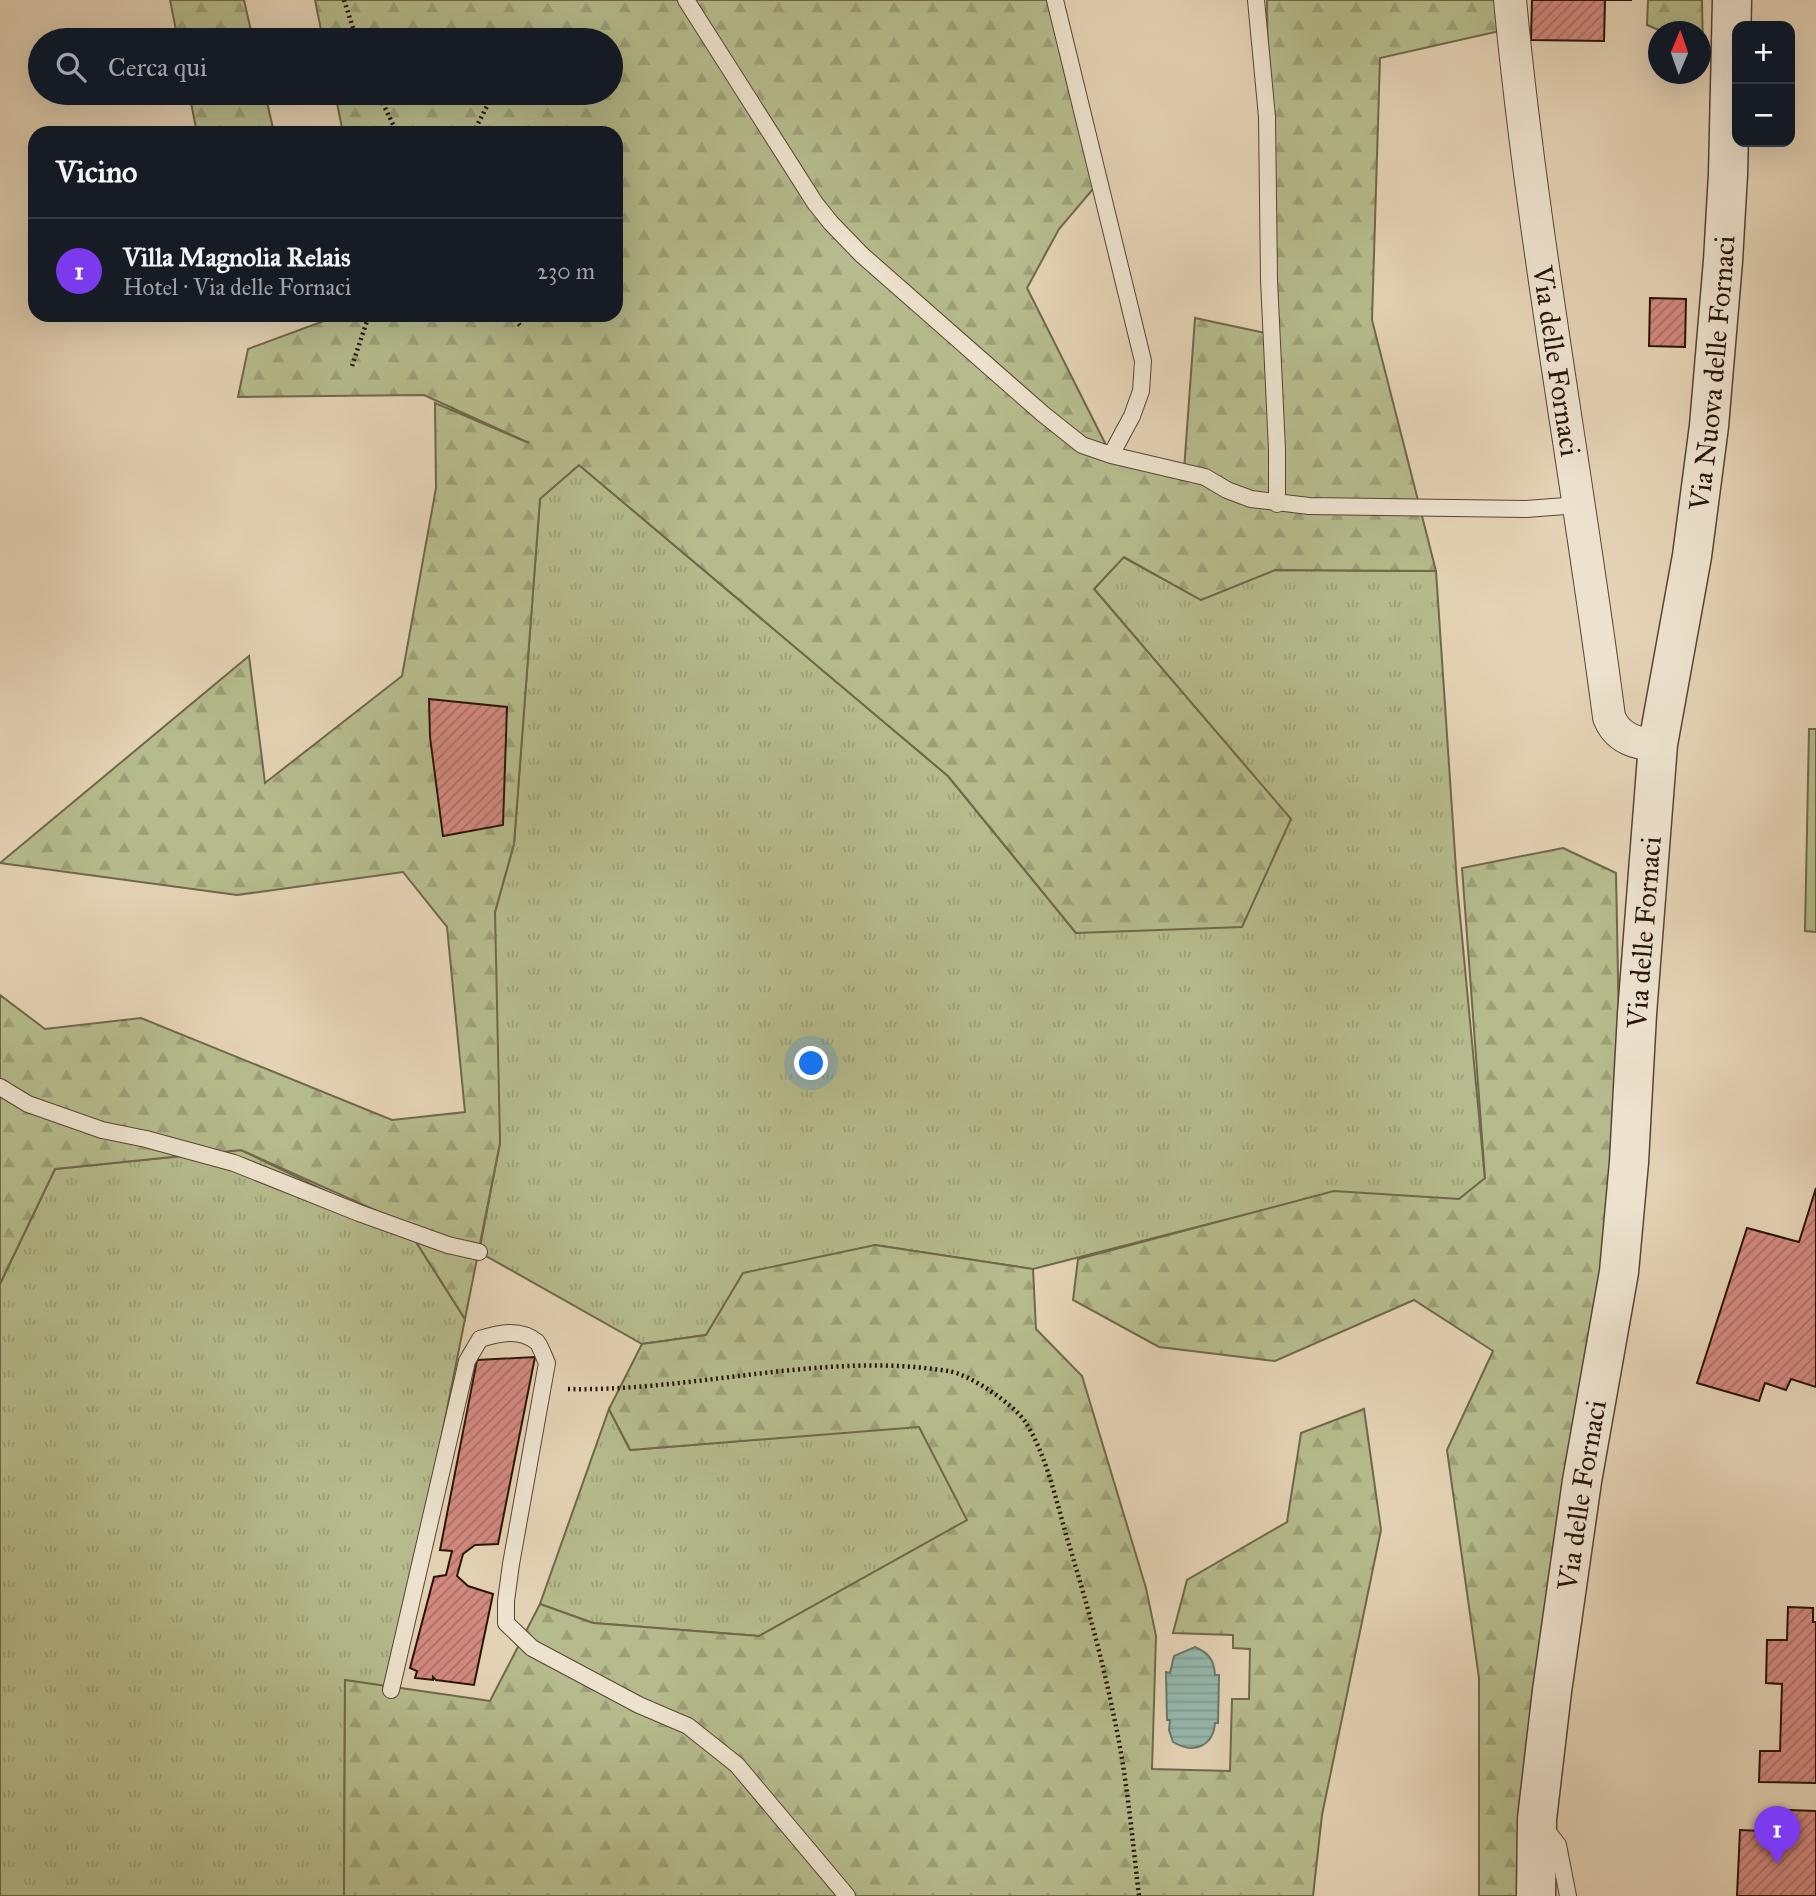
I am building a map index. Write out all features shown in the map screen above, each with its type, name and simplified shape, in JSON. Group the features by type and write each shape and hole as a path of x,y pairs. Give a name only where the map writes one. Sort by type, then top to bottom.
{"street":[{"name":"Via delle Fornaci","path":"1510,0 1537,216 1610,721 1630,740 1658,744 1619,1272 1582,1481 1552,1691 1537,1819 1536,1896"},
{"name":"Via Nuova delle Fornaci","path":"1658,744 1696,530 1710,413 1728,174 1731,0"}],"lane":[{"path":"686,0 815,203 846,240 1043,414 1082,445 1111,455 1205,477 1227,490 1251,499 1277,503 1309,506 1526,509 1580,505"},
{"path":"1055,0 1143,361 1142,391 1111,455"},
{"path":"1256,0 1267,117 1269,280 1277,503"},
{"path":"0,1087 28,1104 102,1130 234,1163 447,1245 479,1252"},
{"path":"391,1690 467,1361 480,1339 502,1333 519,1333 538,1343 547,1363 511,1564 506,1623 532,1648 639,1706 688,1726 728,1757 848,1896"},
{"path":"1537,1819 1558,1845 1568,1896"}],"path":[{"path":"344,0 353,28"},
{"path":"384,105 394,126"},
{"path":"477,126 488,105"},
{"path":"352,366 367,322"},
{"path":"517,322 521,327"},
{"path":"542,1387 615,1390 772,1372 841,1367 905,1367 952,1371 983,1385 1005,1403 1025,1422 1047,1470 1087,1604 1115,1718 1139,1896"}],"green space":[{"path":"170,0 244,0 250,28 176,28"},
{"path":"315,0 1055,0 1099,182 1059,229 1027,288 1111,455 1184,470 1195,318 1270,334 1267,0 1510,0 1513,28 1380,58 1372,320 1436,571 1275,570 1201,600 1124,557 1094,589 1291,819 1242,927 1076,933 948,776 579,465 540,499 514,844 495,912 500,1143 465,1319 404,1223 241,1150 55,1169 0,1284 0,995 45,1029 141,1018 392,1120 465,1112 447,927 403,872 237,895 0,863 249,656 265,783 402,676 436,488 435,403 529,443 424,395 238,397 248,349 321,322 623,322 623,126 342,126 337,105 623,105 623,28 321,28"},
{"path":"1648,0 1702,0 1702,21 1648,21 1647,25"},
{"path":"191,105 268,105 272,126 196,126"},
{"path":"579,465 948,776 1076,933 1291,820 1094,589 1123,557 1201,600 1275,570 1436,571 1457,884 1485,1179 1459,1200 1334,1192 1033,1269 875,1245 732,1293 706,1335 642,1344 479,1252 500,1143 490,930 514,844 540,498"},
{"path":"1809,729 1816,729 1816,932 1805,931"},
{"path":"1563,848 1616,873 1621,1133 1524,1896 1479,1896 1479,1678 1447,1450 1493,1351 1414,1300 1275,1361 1159,1347 1073,1300 1078,1259 1334,1191 1459,1199 1485,1178 1462,868"},
{"path":"241,1150 409,1231 465,1319 391,1690 345,1681 344,1896 0,1896 0,1284 55,1169"},
{"path":"875,1245 1033,1269 1036,1329 1082,1376 1146,1588 1156,1636 1152,1769 1230,1771 1232,1699 1249,1699 1250,1649 1233,1648 1233,1635 1173,1633 1187,1580 1287,1522 1301,1433 1364,1409 1381,1530 1322,1815 1313,1896 344,1896 345,1680 490,1701 540,1604 593,1623 759,1636 967,1520 919,1427 630,1450 609,1409 642,1344 706,1335 743,1273"},
{"path":"609,1409 630,1450 919,1426 968,1520 759,1636 593,1623 540,1604"}],"water":[{"path":"1195,1647 1210,1658 1215,1675 1219,1675 1218,1723 1215,1723 1206,1743 1195,1748 1173,1742 1169,1730 1170,1720 1167,1720 1166,1672 1170,1673 1174,1656"}],"building":[{"path":"1532,0 1605,0 1604,41 1531,40"},
{"path":"1650,298 1686,299 1685,347 1649,346"},
{"path":"429,699 507,707 503,825 443,836 430,737"},
{"path":"1816,1188 1816,1387 1791,1379 1786,1390 1765,1383 1759,1401 1697,1383 1747,1228 1799,1242"},
{"path":"535,1357 498,1544 475,1545 463,1554 457,1576 468,1586 493,1594 474,1685 436,1680 433,1677 433,1680 415,1678 417,1671 410,1668 434,1577 446,1575 452,1551 440,1550 477,1360"},
{"path":"1788,1607 1813,1608 1813,1622 1816,1622 1816,1783 1759,1782 1760,1751 1780,1751 1782,1684 1766,1683 1767,1640 1787,1640"},
{"path":"1789,1810 1816,1811 1816,1896 1737,1896 1740,1830 1788,1832"}],"place":[{"name":"Villa Magnolia Relais","path":"1777,1864"}]}
